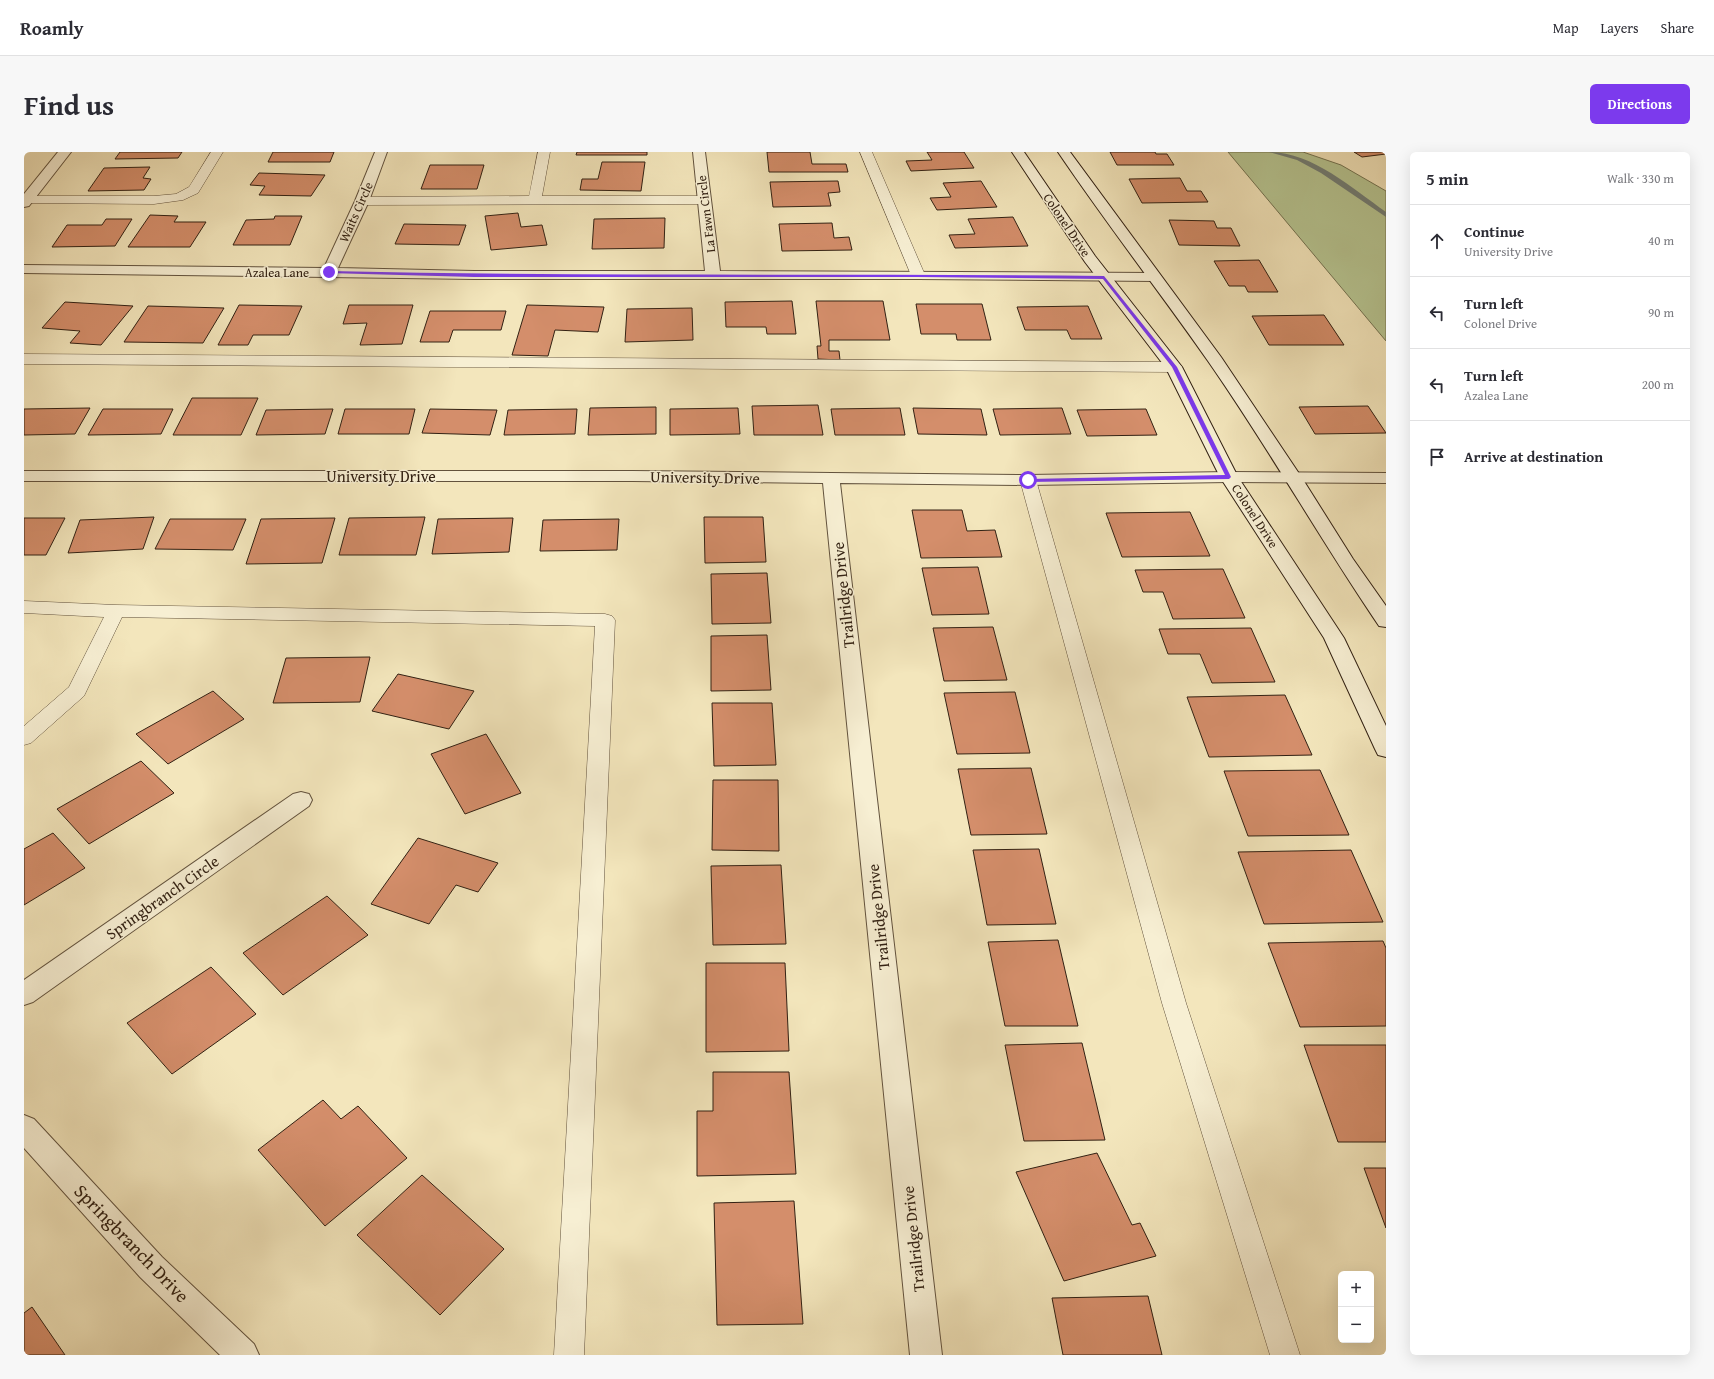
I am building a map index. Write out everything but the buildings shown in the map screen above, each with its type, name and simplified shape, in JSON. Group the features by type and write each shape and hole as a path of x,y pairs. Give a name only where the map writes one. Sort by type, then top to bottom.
{"street":[{"path":"25,202 65,152"},
{"name":"Waits Circle","path":"329,272 362,200 381,152"},
{"name":"La Fawn Circle","path":"699,152 713,275"},
{"name":"Colonel Drive","path":"1018,152 1090,260 1174,367 1229,477 1334,638 1386,749"},
{"path":"1064,152 1215,360 1293,478 1345,561 1386,621"},
{"name":"Azalea Lane","path":"24,269 474,275 918,275 1154,278"},
{"name":"University Drive","path":"24,476 633,476 1028,480 1229,477 1386,478"},
{"name":"Trailridge Drive","path":"831,479 926,1355"},
{"name":"Springbranch Circle","path":"24,994 300,800"},
{"name":"Springbranch Drive","path":"24,1128 151,1267 243,1355"}],"lane":[{"path":"25,202 154,200 179,196 194,190 218,152"},
{"path":"535,200 544,152"},
{"path":"866,152 918,275"},
{"path":"362,200 704,200"},
{"path":"24,359 1174,367"},
{"path":"1028,480 1174,1003 1285,1355"},
{"path":"24,607 116,611 605,620 569,1355"},
{"path":"24,738 77,691 116,611"}],"green space":[{"path":"1228,152 1303,152 1341,165 1386,191 1386,341"}],"waterway":[{"path":"1272,152 1299,159 1323,172 1386,215"}],"route":[{"path":"329,272 474,275 918,275 1104,277 1174,367 1229,477 1028,480"}]}
